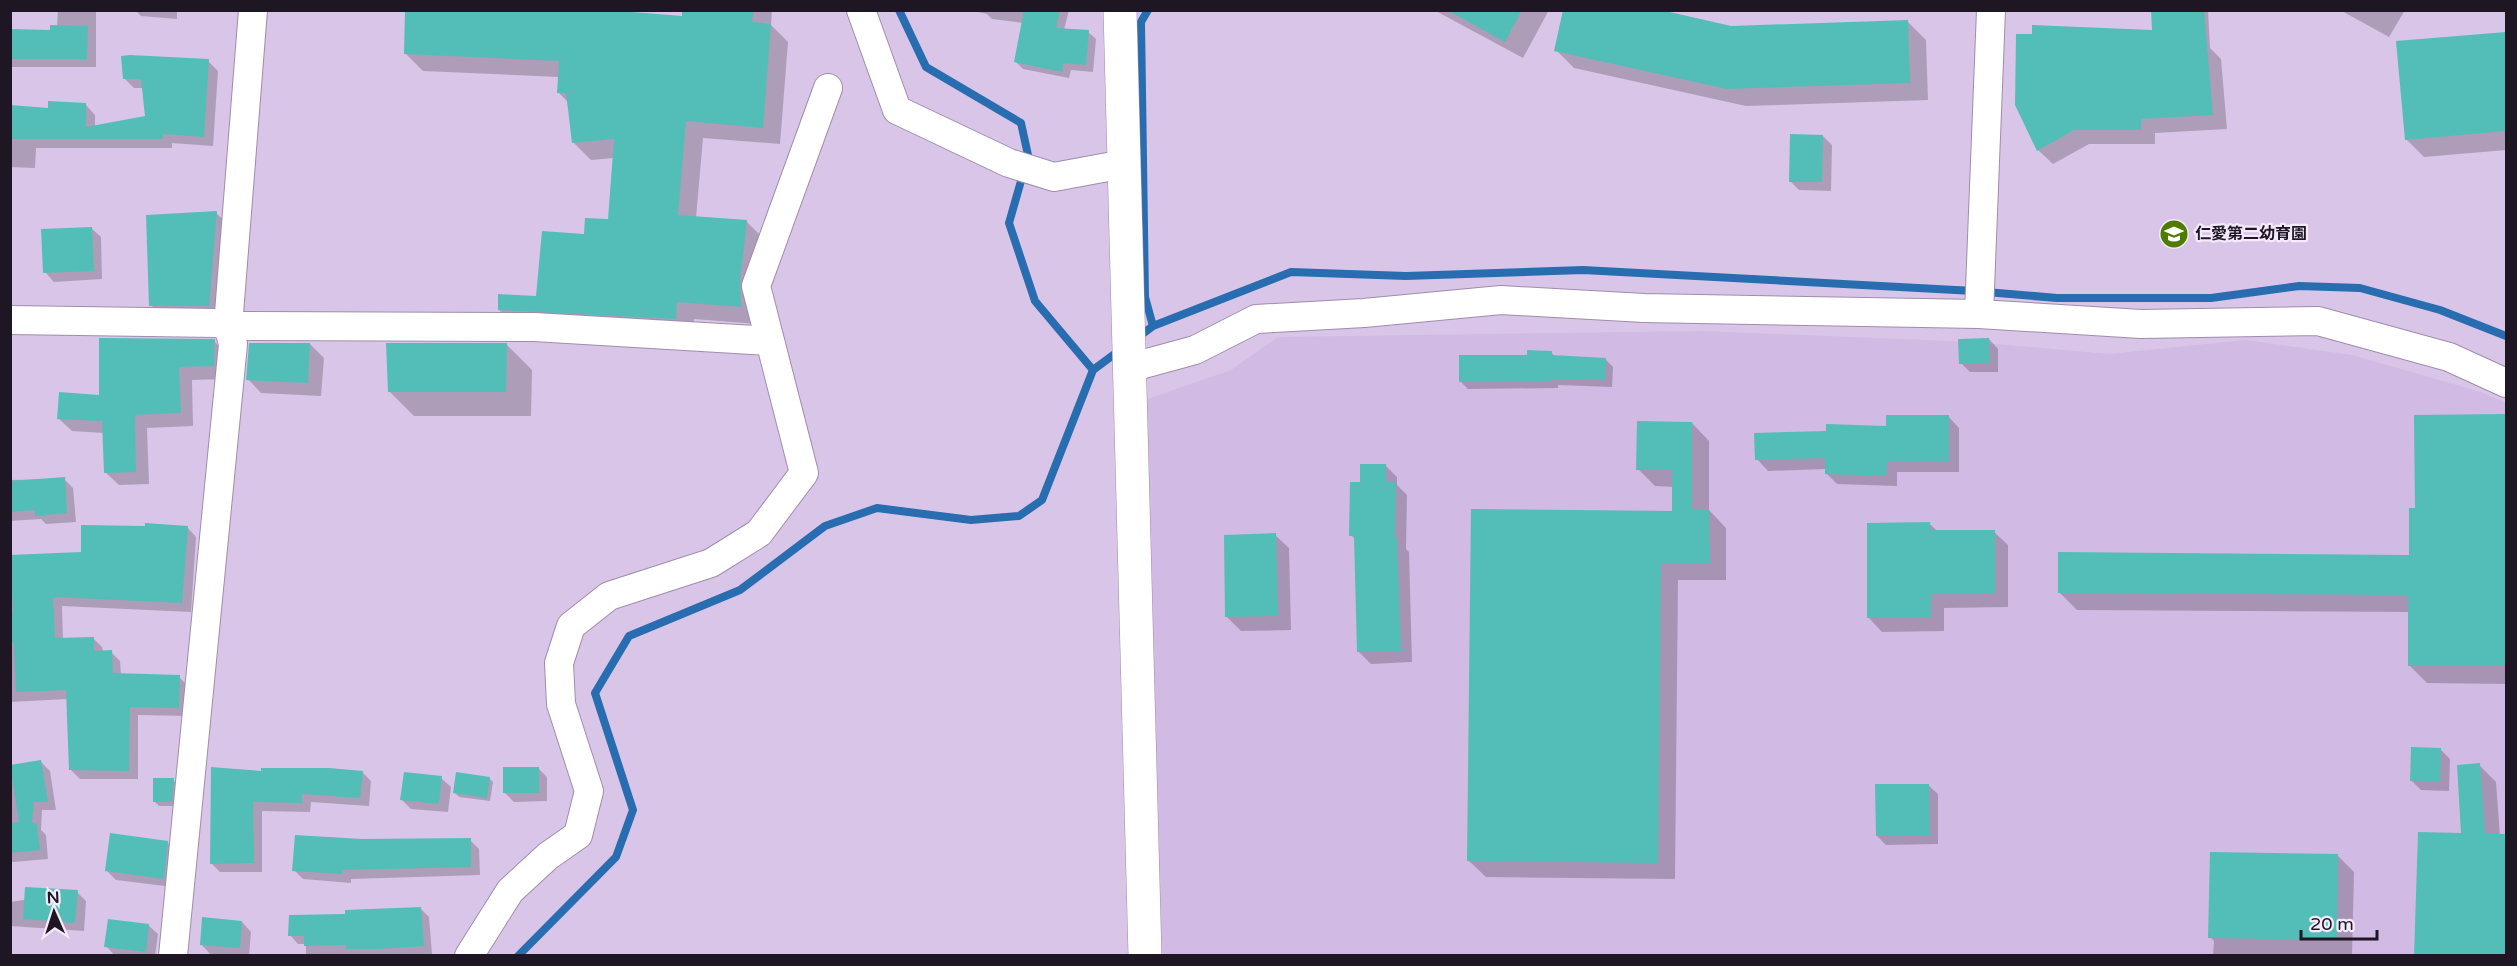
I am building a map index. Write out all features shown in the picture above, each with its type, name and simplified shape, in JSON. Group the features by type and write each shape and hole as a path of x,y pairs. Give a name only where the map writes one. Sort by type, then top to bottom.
{"street":[{"path":"173,956 233,344 228,326 253,10"},
{"path":"861,10 897,110 1009,163 1054,177 1124,164"},
{"path":"1120,10 1145,956"},
{"path":"1979,314 1991,10"},
{"path":"469,956 510,891 548,856 578,835 589,791 561,704 559,663 571,627 609,596 711,563 759,533 804,473 756,286 828,88"},
{"path":"1129,368 1195,350 1256,319 1364,313 1501,300 1644,308 1979,314 2141,324 2318,321 2449,357 2506,382"},
{"path":"10,320 217,322 228,326 534,327 770,341"}],"shaded area":[{"path":"1702,331 1973,342 2110,354 2245,340 2352,355 2481,392 2506,403 2506,955 1152,955 1136,403 1231,370 1278,337"}],"building":[{"path":"405,10 607,10 682,16 682,10 754,10 752,22 771,24 763,128 686,121 678,215 747,220 740,281 741,307 677,302 676,319 498,310 498,294 536,296 542,231 584,234 585,218 608,219 614,139 572,143 566,93 557,93 559,61 404,54"},
{"path":"1024,10 1060,10 1056,28 1089,30 1086,65 1063,63 1062,72 1014,62"},
{"path":"1447,10 1522,10 1505,42"},
{"path":"1563,10 1661,10 1731,26 1908,20 1910,83 1727,89 1554,51"},
{"path":"2151,10 2204,10 2213,115 2141,119 2141,130 2074,130 2037,151 2015,105 2016,34 2032,34 2032,25 2152,30"},
{"path":"50,25 88,26 87,59 10,59 10,29 50,30"},
{"path":"2506,32 2506,131 2405,140 2396,41"},
{"path":"121,56 209,59 204,137 163,134 163,139 10,139 10,105 48,108 48,101 86,103 86,127 145,116 141,79 123,79"},
{"path":"1790,134 1823,135 1822,182 1789,182"},
{"path":"217,211 209,306 149,306 146,215"},
{"path":"92,227 94,271 43,273 41,229"},
{"path":"99,338 215,339 214,366 179,367 181,413 135,415 136,472 104,473 102,421 57,419 59,392 99,395"},
{"path":"1989,338 1990,363 1959,364 1958,339"},
{"path":"249,343 310,343 308,383 246,380"},
{"path":"386,343 507,343 506,392 388,392"},
{"path":"1527,350 1552,351 1552,355 1606,358 1605,380 1459,382 1459,355 1527,355"},
{"path":"2506,414 2506,666 2408,666 2408,595 2058,593 2058,552 2409,555 2409,508 2415,508 2414,415"},
{"path":"1886,415 1949,415 1949,461 1887,462 1886,476 1825,474 1825,458 1755,460 1754,433 1826,431 1826,424 1886,426"},
{"path":"1637,421 1692,422 1692,509 1709,509 1710,563 1661,563 1658,863 1467,861 1471,509 1672,511 1672,470 1636,470"},
{"path":"1360,464 1386,464 1386,482 1396,482 1395,538 1397,538 1401,651 1357,652 1354,536 1349,536 1350,482 1360,482"},
{"path":"65,477 67,513 35,516 35,510 10,512 10,481"},
{"path":"1930,522 1930,530 1995,530 1995,594 1931,594 1931,618 1867,618 1867,523"},
{"path":"145,523 188,526 182,603 53,597 55,638 94,637 94,651 112,650 113,673 180,675 179,708 130,707 129,771 69,770 66,690 16,692 14,643 10,643 10,612 13,612 10,555 81,552 81,525 145,526"},
{"path":"1276,533 1278,616 1225,617 1224,535"},
{"path":"2411,747 2441,748 2440,782 2410,781"},
{"path":"41,760 48,802 34,802 32,823 37,824 40,850 10,853 10,823 19,822 10,765"},
{"path":"2480,763 2485,834 2506,834 2506,956 2414,956 2418,832 2461,833 2457,765"},
{"path":"211,767 261,771 261,768 329,768 363,771 360,798 302,794 302,803 253,802 254,863 210,864"},
{"path":"503,767 539,767 539,793 503,793"},
{"path":"404,772 442,776 439,804 400,800"},
{"path":"456,772 490,777 487,798 453,793"},
{"path":"153,778 174,778 172,802 153,802"},
{"path":"1875,784 1929,784 1930,835 1876,836"},
{"path":"110,833 168,841 164,879 105,871"},
{"path":"295,835 362,839 471,838 471,867 343,870 342,874 292,871"},
{"path":"2210,852 2338,854 2337,940 2208,938"},
{"path":"25,887 78,890 75,923 23,919"},
{"path":"421,907 424,946 346,949 346,945 304,946 304,936 288,936 289,915 345,914 345,910"},
{"path":"202,917 242,921 240,948 200,945"},
{"path":"108,919 149,924 146,952 104,947"}],"waterway":[{"path":"899,10 926,67 1021,123 1028,155 1027,162"},
{"path":"1148,10 1141,22 1145,297 1153,326"},
{"path":"1023,174 1009,223 1035,301 1093,370"},
{"path":"1137,338 1153,326 1291,272 1406,276 1583,270 1974,291"},
{"path":"1986,292 2057,298 2211,298 2299,286 2360,288 2440,310 2506,336"},
{"path":"518,956 616,857 633,810 595,693 629,636 740,590 825,526 877,508 971,520 1019,516 1042,500 1093,370 1120,350"}],"place":[{"name":"仁愛第二幼育園","path":"2174,234"}]}
